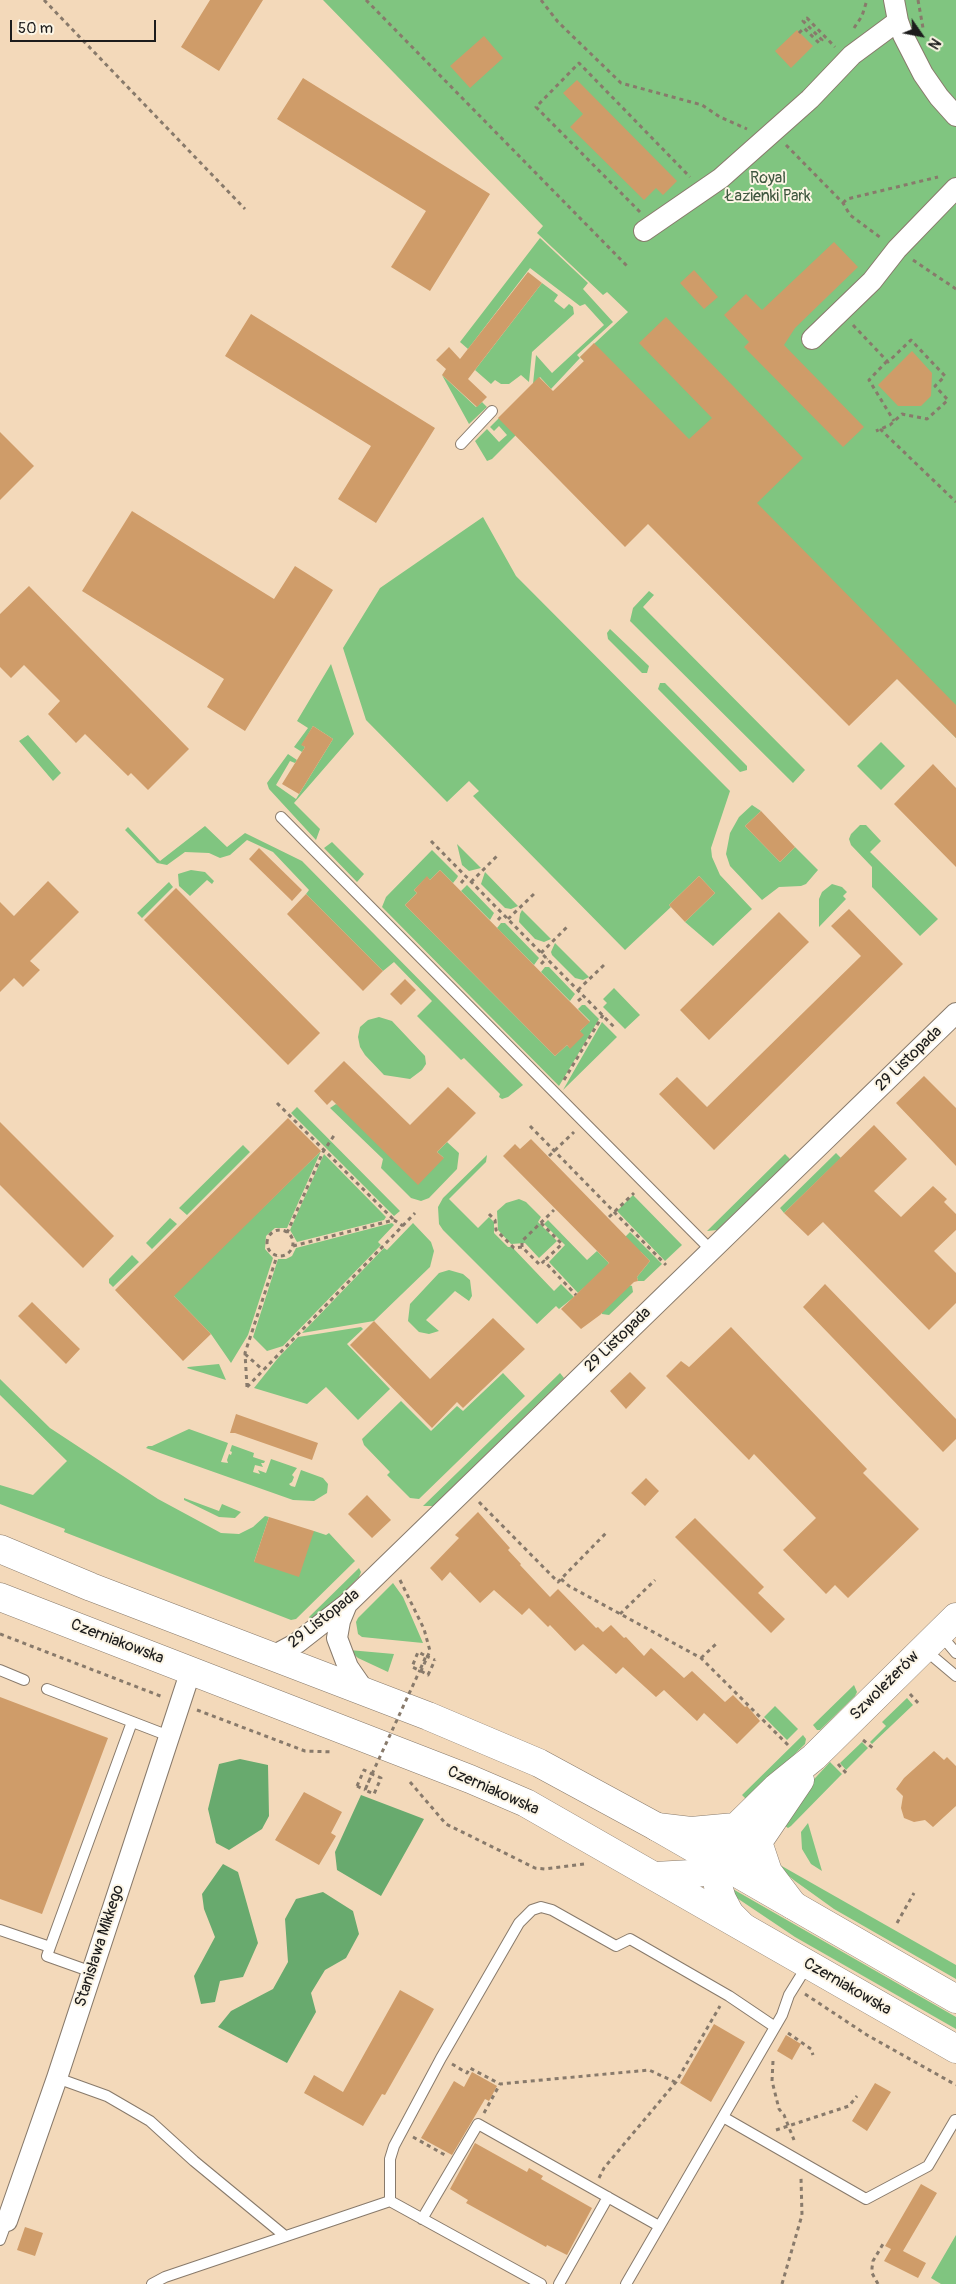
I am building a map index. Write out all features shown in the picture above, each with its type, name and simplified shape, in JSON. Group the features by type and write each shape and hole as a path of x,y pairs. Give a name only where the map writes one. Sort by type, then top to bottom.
{"main road":[{"path":"0,1549 91,1587 485,1739 539,1763 657,1827 719,1866 956,1998"},
{"name":"Czerniakowska","path":"0,1597 526,1802 742,1926 801,1976 956,2049"},
{"name":"Szwoleżerów","path":"719,1866 725,1838 735,1827 944,1638"},
{"name":"Szwoleżerów","path":"655,1876 673,1876 739,1860 758,1842 814,1757"},
{"path":"657,1827 691,1831 735,1827"},
{"path":"758,1842 768,1872 792,1905"},
{"path":"719,1866 722,1899 730,1914 742,1926"}],"street":[{"path":"894,0 898,21 923,74 939,97 956,116"},
{"path":"648,228 700,194 810,99 852,55 898,21"},
{"path":"812,339 872,281 951,182"},
{"name":"29 Listopada","path":"271,1657 297,1644 347,1604 956,1013"},
{"path":"347,1604 336,1638 348,1667 366,1692"},
{"name":"Stanisława Mikkego","path":"7,2221 57,2078 191,1670"}],"lane":[{"path":"461,444 492,411"},
{"path":"281,817 711,1250"},
{"path":"944,1638 956,1676"},
{"path":"0,1670 24,1680"},
{"path":"47,1689 169,1736"},
{"path":"92,1972 47,1956 132,1722"},
{"path":"390,2201 390,2158 402,2131 441,2058 519,1923 532,1910 541,1907 552,1910 616,1946 630,1939 727,1994 775,2027"},
{"path":"0,1930 50,1947"},
{"path":"626,2284 775,2027 801,1976"},
{"path":"57,2078 107,2096 150,2121 194,2161 285,2236"},
{"path":"723,2117 866,2199 928,2166 955,2120"},
{"path":"422,2219 478,2124 660,2226"},
{"path":"559,2284 608,2197"},
{"path":"152,2284 165,2277 390,2201 541,2284"},
{"path":"0,2240 7,2221"}],"path":[{"path":"44,0 245,209"},
{"path":"366,0 628,267"},
{"path":"541,0 558,22 621,83 702,105 720,117 760,135 769,136 842,203 850,215 956,289"},
{"path":"799,33 804,28 819,43 822,40 803,22 806,18 827,39"},
{"path":"648,228 536,107 579,63 688,172 700,194"},
{"path":"842,203 847,199 951,182"},
{"path":"850,322 887,362"},
{"path":"894,421 869,380 911,340 945,376 935,386 948,400 928,419 902,414 894,421 878,430 956,502"},
{"path":"431,841 616,1029"},
{"path":"471,882 499,854"},
{"path":"461,882 466,877"},
{"path":"508,919 536,892"},
{"path":"498,920 503,914"},
{"path":"541,952 569,925"},
{"path":"541,964 547,958"},
{"path":"578,990 605,964"},
{"path":"578,1001 584,996"},
{"path":"560,1086 603,1015"},
{"path":"276,1103 394,1220 403,1226"},
{"path":"530,1126 666,1265"},
{"path":"549,1156 574,1131"},
{"path":"287,1233 324,1151 335,1134"},
{"path":"609,1217 634,1192"},
{"path":"541,1223 562,1244 540,1265 522,1247 522,1241 554,1210"},
{"path":"277,1256 245,1354 246,1387 415,1213"},
{"path":"489,1214 495,1220 496,1230 514,1248 522,1247"},
{"path":"277,1256 286,1255 293,1246 394,1220"},
{"path":"277,1256 268,1246 270,1235 280,1231 287,1233 293,1240 293,1246"},
{"path":"544,1262 576,1295"},
{"path":"245,1354 263,1370"},
{"path":"478,1501 558,1582 607,1532"},
{"path":"365,1790 430,1651 424,1629 398,1574"},
{"path":"561,1579 568,1586 701,1658 788,1745"},
{"path":"620,1614 656,1580"},
{"path":"0,1634 171,1700"},
{"path":"701,1658 717,1643"},
{"path":"418,1652 435,1660 428,1675 421,1671 412,1667 418,1652"},
{"path":"421,1671 427,1655"},
{"path":"191,1707 305,1751 338,1752"},
{"path":"860,1736 874,1750"},
{"path":"375,1765 384,1769"},
{"path":"364,1770 372,1774 381,1778 374,1794 357,1786 364,1770"},
{"path":"365,1790 372,1774"},
{"path":"409,1781 446,1824 535,1868 545,1869 578,1864 586,1866"},
{"path":"897,1923 914,1892"},
{"path":"801,1976 867,2035 956,2085"},
{"path":"593,2188 604,2168 676,2082 727,1994"},
{"path":"775,2027 806,2045 811,2049 813,2055"},
{"path":"441,2058 468,2072 470,2068 500,2084 649,2070 676,2082"},
{"path":"478,2124 500,2084"},
{"path":"756,2136 849,2106 857,2096"},
{"path":"402,2131 456,2162"},
{"path":"878,2284 872,2273 872,2268 873,2261 883,2244"}],"green space":[{"name":"Royal Łazienki Park","path":"323,0 956,0 956,738 580,357 628,312 607,292 603,295 537,233 543,226"},
{"path":"540,238 588,283 583,289 613,322 577,355 580,358 551,389 540,377 533,384 536,355 552,373 604,325 585,304 580,306 530,268 468,349 460,342"},
{"path":"542,283 558,295 554,301 564,309 569,304 573,307 574,314 532,352 529,382 521,375 509,384 501,384 495,380 491,384 475,370"},
{"path":"442,375 476,407 482,402 487,407 469,424"},
{"path":"499,418 516,435 492,459 487,461 475,441 487,429 499,442 507,435 499,426 494,431 490,427"},
{"path":"483,517 516,576 730,791 711,848 712,857 720,875 752,909 713,946 685,922 715,893 699,876 669,905 671,907 625,950 473,796 479,791 469,781 447,802 366,720 343,648 380,588"},
{"path":"649,591 654,595 643,607 805,770 793,783 630,621 633,608"},
{"path":"610,629 649,666 647,673 642,673 608,639 607,633"},
{"path":"331,664 354,734 294,803 320,829 316,840 269,789 267,783 288,754 297,760 295,763 290,761 276,785 296,799 333,739 313,726 302,745 305,747 302,752 294,747 308,728 297,721"},
{"path":"660,683 665,683 747,766 747,770 740,772 658,689"},
{"path":"28,735 61,773 53,781 19,741"},
{"path":"881,742 905,766 881,790 857,766"},
{"path":"752,805 761,811 745,826 780,862 795,847 818,870 806,884 779,887 762,900 730,866 726,854 730,833 739,817"},
{"path":"860,825 866,825 881,841 870,852 938,919 920,936 872,887 872,867 851,845 849,839 851,834"},
{"path":"205,826 227,847 245,833 302,861 523,1085 508,1097 502,1099 499,1097 500,1094 464,1058 461,1060 417,1016 432,1001 394,962 383,971 306,894 309,890 273,852 247,840 230,855 220,858 209,853 185,852 167,865 157,863 125,830 128,827 160,861"},
{"path":"332,842 364,874 357,882 324,848"},
{"path":"457,844 481,868 469,871 462,865"},
{"path":"432,850 458,876 453,883 440,870 430,880 427,877 414,890 417,893 405,905 555,1056 567,1045 570,1048 580,1031 590,1021 578,1009 582,1005 585,1005 599,1019 559,1086 382,907 386,897"},
{"path":"191,870 205,872 214,881 212,884 207,880 190,896 179,886 178,874"},
{"path":"485,872 518,906 511,909 505,908 481,884"},
{"path":"169,882 173,887 142,918 137,913"},
{"path":"832,884 842,887 847,892 843,896 846,899 819,927 819,899 822,892"},
{"path":"467,885 494,913 490,920 461,891"},
{"path":"522,910 551,939 544,942 535,939 519,922"},
{"path":"501,923 505,923 539,958 534,965 497,928"},
{"path":"555,943 589,977 583,980 575,978 552,955 551,952"},
{"path":"545,967 549,967 575,994 570,1001 541,972"},
{"path":"614,988 640,1015 625,1029 603,1007 607,1003 603,999"},
{"path":"379,1017 392,1021 425,1056 426,1064 422,1070 410,1079 384,1075 360,1047 358,1037 360,1027 368,1020"},
{"path":"602,1022 617,1037 563,1090"},
{"path":"336,1104 444,1158 437,1152 447,1142 459,1153 457,1169 429,1198 421,1201 411,1198 381,1168 383,1159 330,1108"},
{"path":"297,1107 400,1211 394,1216 291,1113"},
{"path":"243,1145 250,1152 187,1215 179,1208"},
{"path":"321,1151 287,1228 275,1228 266,1236 265,1249 273,1258 248,1335 231,1363 211,1334 173,1295"},
{"path":"836,1153 841,1158 784,1213 780,1208"},
{"path":"324,1154 386,1217 384,1220 297,1242 290,1230"},
{"path":"785,1154 790,1159 717,1230 707,1231"},
{"path":"487,1155 486,1162 449,1199 478,1228 489,1217 494,1222 494,1233 508,1247 512,1247 554,1291 561,1284 574,1297 559,1309 556,1306 537,1324 439,1224 438,1207 443,1198"},
{"path":"633,1195 682,1245 665,1261 617,1211"},
{"path":"519,1199 526,1202 541,1217 538,1222 557,1241 539,1258 525,1243 511,1244 498,1230 497,1211 506,1203"},
{"path":"170,1218 177,1224 152,1249 146,1243"},
{"path":"548,1220 587,1260 597,1251 609,1263 604,1270 578,1293 549,1262 565,1245 544,1224"},
{"path":"392,1223 394,1225 378,1242 381,1245 283,1346 267,1351 253,1337 278,1259 286,1259 292,1256 296,1248"},
{"path":"413,1223 431,1242 434,1251 430,1267 374,1321 302,1333 384,1248 387,1250"},
{"path":"630,1232 662,1264 644,1281 638,1281 637,1277 650,1261 641,1252 616,1246"},
{"path":"132,1255 139,1262 113,1287 109,1283 109,1279"},
{"path":"449,1270 463,1274 470,1280 472,1296 469,1301 455,1291 426,1320 439,1331 429,1334 419,1332 408,1321 410,1304 439,1273"},
{"path":"629,1285 632,1286 633,1292 609,1315 602,1314 602,1311"},
{"path":"361,1327 363,1329 347,1344 390,1389 358,1420 326,1387 307,1404 254,1388 298,1337"},
{"path":"219,1364 226,1380 187,1368 188,1367"},
{"path":"503,1373 525,1396 419,1499 410,1498 387,1475 390,1472 364,1445 362,1439 401,1401 431,1431 457,1406 463,1411"},
{"path":"560,1373 564,1378 433,1506 423,1506"},
{"path":"0,1379 50,1428 158,1499 221,1533 239,1534 253,1527 265,1516 269,1517 254,1562 314,1531 326,1535 329,1533 355,1561 296,1619 291,1620 64,1532 65,1529 0,1504 0,1485 33,1495 67,1461 0,1395"},
{"path":"189,1429 228,1443 221,1462 228,1463 227,1460 232,1452 230,1451 232,1445 254,1453 253,1457 265,1461 261,1463 263,1467 255,1465 253,1472 260,1474 258,1470 266,1473 271,1459 297,1468 292,1475 294,1477 292,1482 289,1484 291,1486 295,1487 301,1470 323,1478 328,1484 327,1493 314,1501 293,1500 146,1448"},
{"path":"184,1498 219,1511 222,1504 241,1512 235,1518 219,1517 184,1500"},
{"path":"359,1568 361,1572 359,1577 313,1622 309,1617"},
{"path":"393,1583 403,1597 423,1643 362,1637 358,1634 356,1622 358,1618"},
{"path":"349,1650 394,1654 388,1672 358,1658"},
{"path":"854,1685 857,1692 855,1696 820,1730 817,1730 813,1725"},
{"path":"907,1698 913,1705 872,1744 870,1742 886,1726 882,1722"},
{"path":"775,1706 798,1729 787,1740 764,1717"},
{"path":"803,1735 806,1739 805,1744 759,1789 746,1799 742,1795"},
{"path":"862,1742 868,1748 846,1770 840,1763"},
{"path":"240,1759 268,1765 269,1816 262,1829 229,1850 216,1843 208,1809 219,1764"},
{"path":"830,1762 842,1774 791,1826 788,1828 781,1823 804,1790"},
{"path":"361,1795 424,1819 381,1896 337,1870 335,1852"},
{"path":"808,1823 822,1871 811,1864 802,1849 801,1832"},
{"path":"223,1864 238,1872 258,1943 243,1977 220,1981 215,2002 201,2004 194,1976 215,1937 204,1909 202,1894"},
{"path":"780,1865 956,1965 956,1979 834,1909 785,1873"},
{"path":"731,1888 956,2017 956,2029 795,1937 728,1892"},
{"path":"323,1892 353,1911 359,1934 346,1958 325,1970 311,1993 316,2012 287,2063 218,2027 231,2011 273,1989 288,1962 285,1919 296,1899"},
{"path":"956,2235 956,2284 941,2284 931,2278"}],"building":[{"path":"210,0 263,0 219,71 181,47"},
{"path":"797,30 813,46 791,68 775,51"},
{"path":"484,36 503,58 470,88 450,66"},
{"path":"303,78 490,194 430,291 391,267 426,211 277,119"},
{"path":"577,80 677,181 663,195 656,188 644,200 570,127 583,114 563,93"},
{"path":"834,242 858,267 795,328 784,345 864,427 843,447 744,347 749,342 724,315 746,294 762,310"},
{"path":"694,270 718,297 704,309 680,283"},
{"path":"528,272 542,283 468,379 487,397 477,407 442,375 446,369 436,360 449,347 460,359"},
{"path":"251,314 435,428 376,523 338,499 371,446 225,356"},
{"path":"666,317 803,458 757,503 956,705 956,738 897,679 849,726 648,524 625,547 498,418 539,377 553,391 584,361 580,357 594,343 689,439 712,418 639,343"},
{"path":"912,351 932,373 931,396 921,406 898,406 878,385"},
{"path":"0,432 34,466 0,500"},
{"path":"132,511 274,599 295,566 333,590 245,731 207,707 224,679 82,591"},
{"path":"29,586 189,749 148,790 131,773 128,776 85,734 76,743 48,714 60,701 24,665 11,678 0,667 0,614"},
{"path":"313,726 333,739 299,794 282,784 305,747 301,745"},
{"path":"933,764 956,788 956,867 894,804"},
{"path":"761,811 795,847 780,862 745,826"},
{"path":"259,848 302,890 292,901 249,859"},
{"path":"440,870 590,1022 580,1031 584,1035 570,1049 567,1045 555,1056 405,905 417,893 414,890 427,876 430,880"},
{"path":"699,876 715,893 685,922 669,905"},
{"path":"48,881 79,912 30,961 40,970 23,987 14,978 0,992 0,902 14,916"},
{"path":"176,888 320,1033 288,1065 144,920"},
{"path":"306,894 383,971 363,991 287,914"},
{"path":"849,909 903,964 714,1150 659,1094 677,1077 707,1107 861,956 831,926"},
{"path":"779,912 809,942 709,1040 680,1010"},
{"path":"405,979 416,990 401,1005 390,994"},
{"path":"344,1061 410,1125 448,1087 476,1113 437,1152 444,1158 418,1185 332,1100 327,1105 314,1091"},
{"path":"924,1076 956,1108 956,1166 896,1103"},
{"path":"288,1118 321,1151 174,1296 211,1334 183,1361 115,1290"},
{"path":"0,1122 114,1236 83,1268 0,1185"},
{"path":"874,1125 907,1159 874,1191 901,1217 933,1186 947,1199 944,1202 956,1214 956,1230 934,1251 956,1273 956,1303 929,1330 823,1222 808,1236 784,1213"},
{"path":"531,1139 650,1261 637,1277 638,1281 634,1282 600,1315 581,1329 561,1309 609,1263 503,1156 515,1144 520,1149"},
{"path":"825,1284 956,1419 956,1439 943,1452 803,1307"},
{"path":"32,1302 80,1349 66,1364 18,1316"},
{"path":"493,1318 525,1349 463,1408 457,1402 432,1428 350,1345 374,1321 430,1379"},
{"path":"731,1327 867,1469 863,1473 919,1529 848,1598 835,1585 826,1594 783,1550 816,1518 754,1454 749,1460 666,1376 681,1361 689,1367"},
{"path":"630,1372 646,1388 626,1409 610,1391"},
{"path":"236,1414 318,1443 312,1460 235,1433 230,1433"},
{"path":"646,1478 659,1491 645,1506 631,1493"},
{"path":"367,1495 391,1520 372,1538 348,1514"},
{"path":"478,1512 510,1548 508,1550 520,1565 550,1597 558,1589 596,1628 598,1627 603,1632 611,1625 624,1638 626,1637 644,1656 651,1648 684,1678 692,1671 725,1702 733,1695 745,1707 747,1706 760,1721 737,1744 704,1713 697,1721 664,1690 656,1697 623,1667 616,1674 583,1644 575,1651 550,1625 548,1627 529,1608 522,1615 494,1590 480,1603 450,1572 442,1581 430,1568 459,1538 455,1535"},
{"path":"269,1517 314,1531 299,1577 254,1562"},
{"path":"695,1518 764,1587 758,1593 785,1619 771,1633 675,1537"},
{"path":"0,1697 108,1738 42,1914 0,1899"},
{"path":"934,1751 944,1760 947,1757 956,1766 956,1806 933,1827 925,1820 914,1822 904,1818 901,1808 903,1796 896,1789 904,1778"},
{"path":"304,1792 342,1812 331,1833 336,1836 319,1865 275,1840"},
{"path":"400,1990 434,2009 385,2095 382,2094 363,2126 304,2093 314,2075 343,2092"},
{"path":"714,2024 745,2042 711,2102 680,2083"},
{"path":"786,2035 801,2044 792,2060 777,2051"},
{"path":"472,2072 497,2086 489,2101 485,2099 452,2155 421,2138 454,2081 464,2087"},
{"path":"875,2083 891,2092 867,2131 852,2121"},
{"path":"475,2143 527,2172 529,2168 543,2176 541,2179 592,2208 567,2255 547,2245 546,2247 466,2203 468,2200 450,2189"},
{"path":"921,2184 937,2193 903,2251 926,2263 918,2278 884,2261 891,2249 885,2246"},
{"path":"25,2227 43,2233 35,2256 17,2250"}]}
